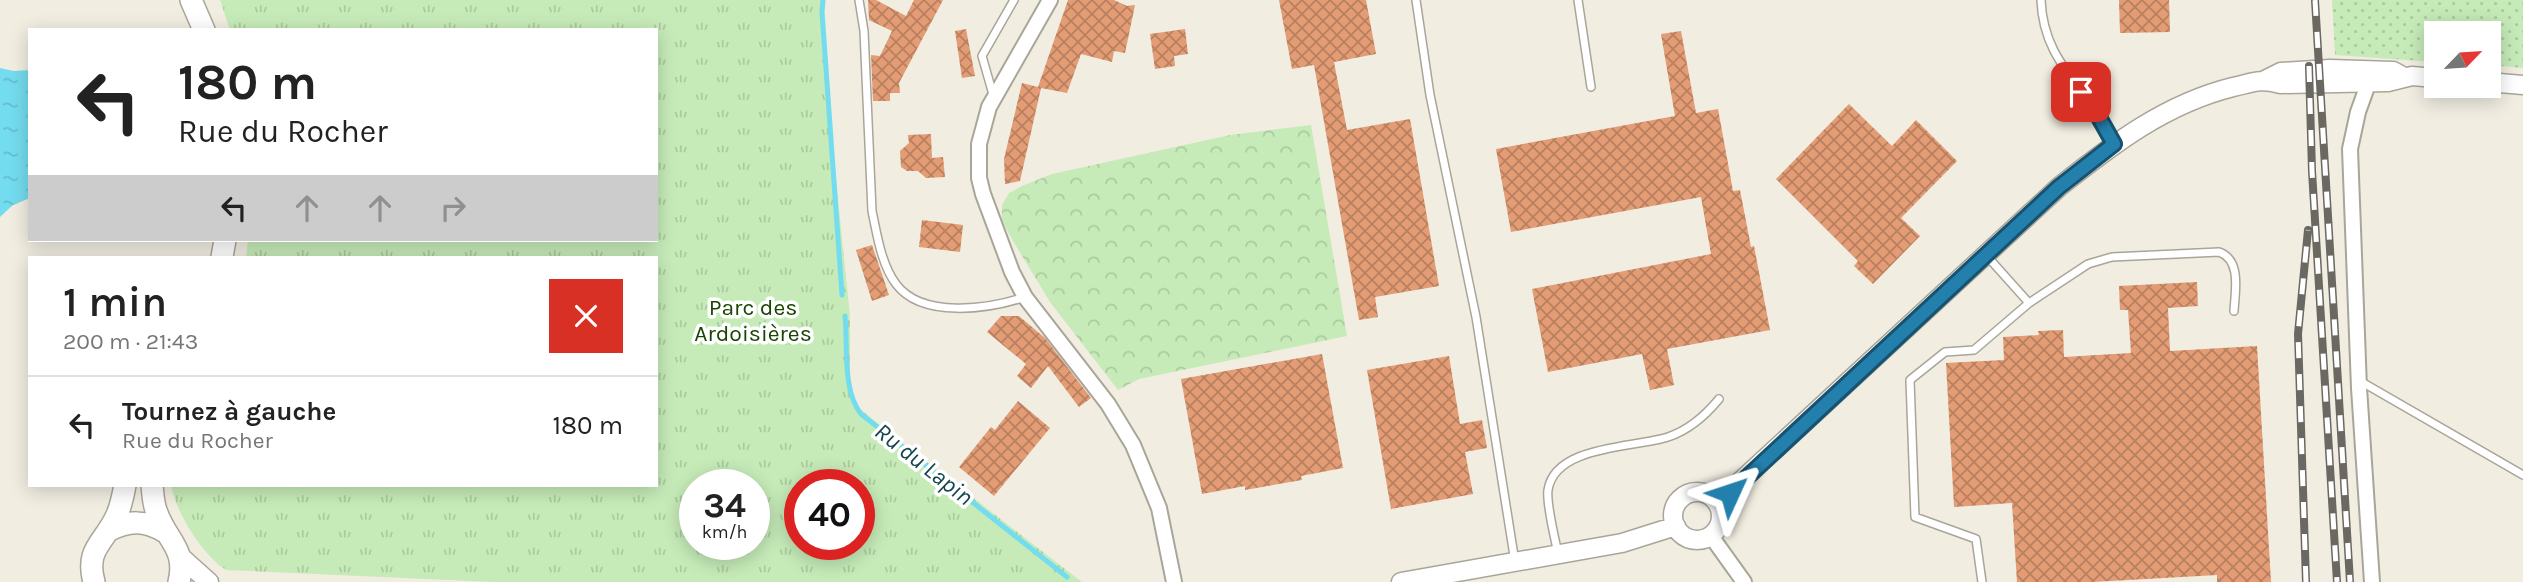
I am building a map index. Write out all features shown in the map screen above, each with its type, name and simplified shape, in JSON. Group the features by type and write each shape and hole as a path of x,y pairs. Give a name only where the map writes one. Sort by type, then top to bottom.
{"main road":[{"path":"191,0 203,28"},
{"path":"89,577 95,547 117,516 124,487"},
{"path":"152,487 154,505 165,532"},
{"path":"108,531 122,524 137,522 152,525 165,532 174,542 181,557 179,582"}],"street":[{"path":"1050,0 989,107 979,144 979,178 1012,272 1025,297 1108,404 1133,445 1159,508 1174,582"},
{"path":"2367,75 2350,149 2359,380 2372,582"},
{"path":"1717,503 2059,187 2114,144 2176,107 2218,91 2265,80 2280,84 2367,75 2388,82 2404,77 2424,78"},
{"path":"2501,83 2523,85"},
{"path":"1702,492 1717,503 1721,521 1718,530 1711,536 1693,540 1684,536 1676,526 1674,512 1677,503 1684,496 1702,492"},
{"path":"1401,582 1646,537 1676,526"},
{"path":"1711,536 1744,582"},
{"path":"181,557 209,582"}],"lane":[{"path":"859,0 864,31 872,211 878,239 892,278 904,293 913,299 933,305 979,307 1025,297"},
{"path":"994,99 982,56 1014,0"},
{"path":"1416,0 1430,95 1476,317 1515,562"},
{"path":"1578,0 1591,87"},
{"path":"2041,0 2044,27 2055,55 2096,112 2114,144"},
{"path":"1982,582 1976,539 1915,517 1910,380 1945,352 1974,350 2029,303 2088,264 2112,257 2220,251 2227,254 2233,261 2235,271 2234,311"},
{"path":"1986,254 2029,303"},
{"path":"2359,380 2523,475"},
{"path":"1558,554 1547,493 1560,467 1578,456 1655,440 1682,431 1709,412 1719,399"}],"green space":[{"name":"Parc des Ardoisières","path":"220,0 821,0 850,316 850,396 859,408 892,435 1082,582 493,582 226,570 208,554 184,520 172,487 658,487 658,256 246,256 248,242 658,242 658,28 229,28"},
{"path":"2332,0 2523,0 2523,68 2501,66 2501,21 2424,21 2424,61 2335,55"},
{"path":"1311,125 1347,336 1139,379 1118,390 1050,302 1010,236 1002,220 1002,205 1009,193 1052,174 1230,135"}],"water":[{"path":"0,68 28,70 28,199 13,205 0,217"}],"building":[{"path":"868,0 876,0 906,16 914,0 943,0 899,83 900,93 890,93 890,101 873,101 871,55 880,56 892,31 869,20"},
{"path":"1068,0 1114,0 1127,6 1135,5 1125,53 1114,51 1112,62 1081,54 1067,93 1041,88 1020,181 1005,184 1004,159 1022,83 1038,87"},
{"path":"1279,0 1366,0 1376,54 1334,62 1347,130 1410,119 1439,286 1375,297 1378,317 1359,320 1314,65 1292,69"},
{"path":"2119,0 2169,0 2170,32 2120,33"},
{"path":"966,29 975,76 962,78 955,31"},
{"path":"1185,29 1188,54 1174,56 1175,66 1155,69 1150,34"},
{"path":"1681,31 1696,113 1718,109 1733,191 1740,190 1770,330 1667,349 1674,385 1650,390 1642,354 1548,372 1532,289 1711,254 1701,197 1511,232 1496,149 1675,116 1661,34"},
{"path":"1849,104 1892,146 1916,120 1957,161 1901,218 1920,236 1873,284 1854,266 1858,261 1776,179"},
{"path":"931,134 932,158 943,157 945,177 926,178 918,171 907,171 901,167 900,151 909,143 908,135"},
{"path":"922,220 963,225 960,252 919,247"},
{"path":"872,245 889,295 872,301 856,250"},
{"path":"2197,282 2198,306 2168,308 2170,351 2257,346 2271,582 2217,582 2217,575 2093,582 2017,582 2012,503 1954,507 1946,363 2004,360 2003,337 2039,335 2038,331 2063,330 2064,357 2131,353 2128,310 2120,310 2119,286"},
{"path":"1001,316 1019,316 1045,338 1091,398 1079,407 1048,366 1031,388 1017,376 1026,364 987,332"},
{"path":"1322,354 1343,468 1301,476 1302,480 1202,494 1181,379"},
{"path":"1449,356 1460,424 1482,420 1487,448 1465,452 1473,494 1391,509 1367,370"},
{"path":"1018,401 1050,428 994,496 959,467 991,427 995,430"}],"waterway":[{"name":"Ru du Lapin","path":"823,0 842,295"},
{"name":"Ru du Lapin","path":"845,316 848,381 861,414 1067,577"}],"railway":[{"path":"2315,0 2350,582"},
{"path":"2309,66 2312,171 2337,582"},
{"path":"2306,582 2298,334 2308,230"}],"route":[{"path":"1730,493 2059,187 2114,144 2081,92"}]}
